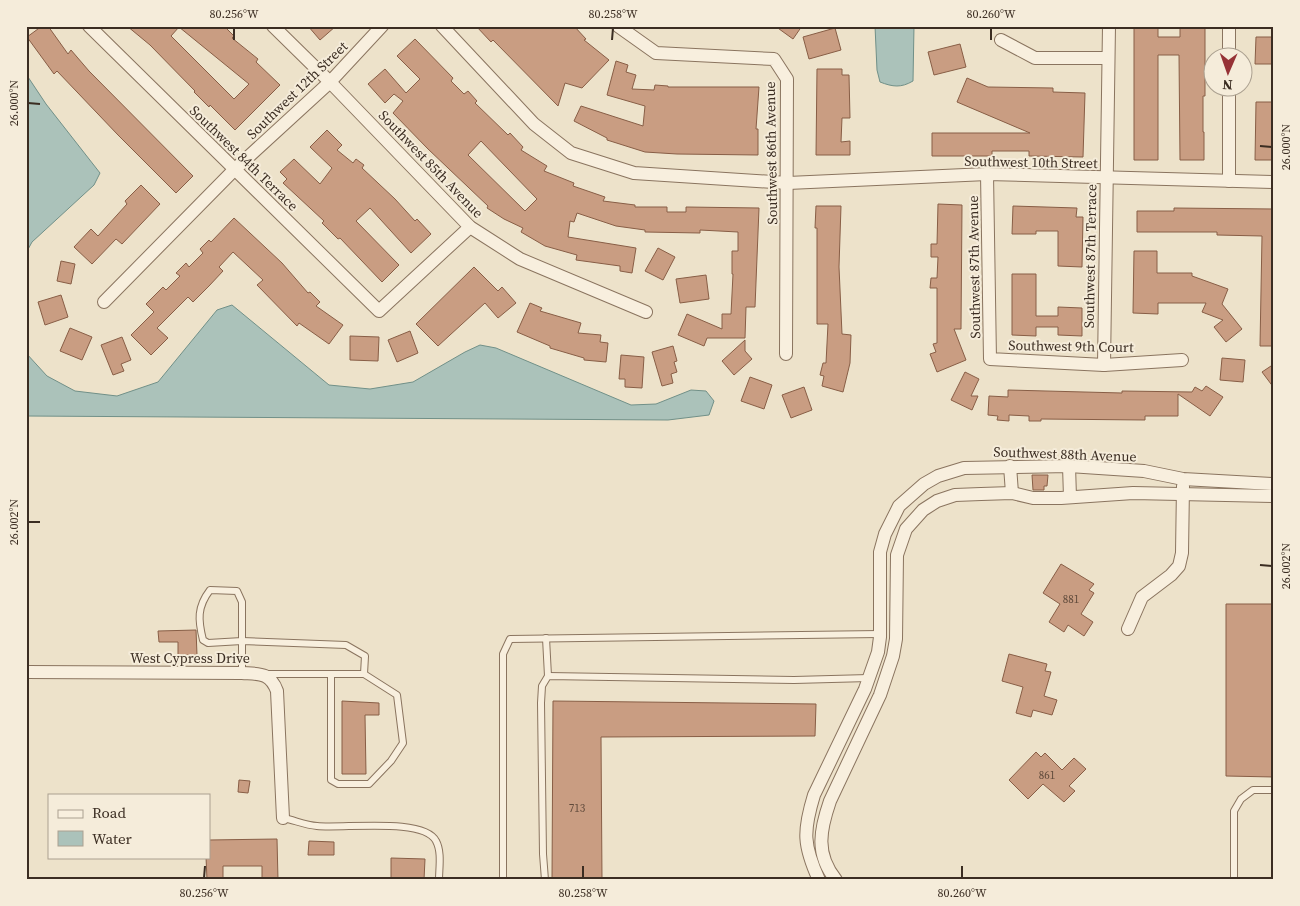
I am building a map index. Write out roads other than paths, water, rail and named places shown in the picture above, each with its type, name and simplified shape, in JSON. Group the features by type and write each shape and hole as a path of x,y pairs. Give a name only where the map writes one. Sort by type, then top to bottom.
{"street":[{"name":"Southwest 84th Terrace","path":"89,26 379,311 470,227"},
{"name":"Southwest 85th Avenue","path":"274,26 470,227 520,259 646,312"},
{"name":"Southwest 12th Street","path":"104,302 234,170 330,82 382,26"},
{"name":"Southwest 10th Street","path":"442,26 534,124 571,153 634,173 788,183 987,174 1274,182"},
{"name":"Southwest 86th Avenue","path":"618,26 656,53 774,58 787,79 786,354"},
{"name":"Southwest 87th Terrace","path":"1104,365 1108,26"},
{"path":"1229,26 1229,48"},
{"path":"1001,40 1035,58 1108,58"},
{"path":"1229,98 1229,182"},
{"name":"Southwest 87th Avenue","path":"987,174 990,359"},
{"name":"Southwest 9th Court","path":"990,359 1104,365 1182,360"},
{"path":"1010,466 1012,493"},
{"name":"Southwest 88th Avenue","path":"819,880 811,862 806,835 809,812 814,795 869,678 878,652 880,634 880,552 899,506 910,496 938,476 964,468 1010,466 1069,466 1144,471 1183,479 1274,484"},
{"path":"1069,466 1070,497"},
{"path":"1128,629 1142,598 1171,575 1179,566 1182,553 1183,479"},
{"path":"836,880 823,857 821,835 830,801 883,685 893,656 896,639 897,555 901,540 915,517 937,501 955,495 1012,493 1033,498 1133,493 1274,496"},
{"path":"886,534 901,540"},
{"name":"West Cypress Drive","path":"26,672 242,673 261,674 271,678 277,691 283,818"},
{"path":"869,678 883,685"},
{"path":"811,862 823,857"}],"lane":[{"path":"242,673 242,641 242,602 237,591 210,590 201,602 200,626 203,640 208,643 242,641 346,645 365,656 364,674"},
{"path":"503,880 503,654 510,639 880,634"},
{"path":"546,638 548,676 542,686 540,702 543,854 546,880"},
{"path":"261,674 331,674 364,674 398,695 403,743 391,762 369,784 338,784 331,780 331,674"},
{"path":"548,676 794,680 869,678"},
{"path":"1234,880 1234,811 1241,799 1253,790 1274,790"},
{"path":"283,818 316,826 407,826 426,832 436,840 439,850 439,880"}],"water":[{"path":"875,26 914,26 913,81 897,86 880,82 877,70"},
{"path":"26,74 46,104 100,173 94,185 32,242 26,253"},
{"path":"232,305 329,385 370,389 413,382 480,345 496,348 631,405 656,404 691,390 706,391 714,401 709,415 668,420 26,416 26,353 47,376 75,391 117,396 158,382 217,310"}]}
